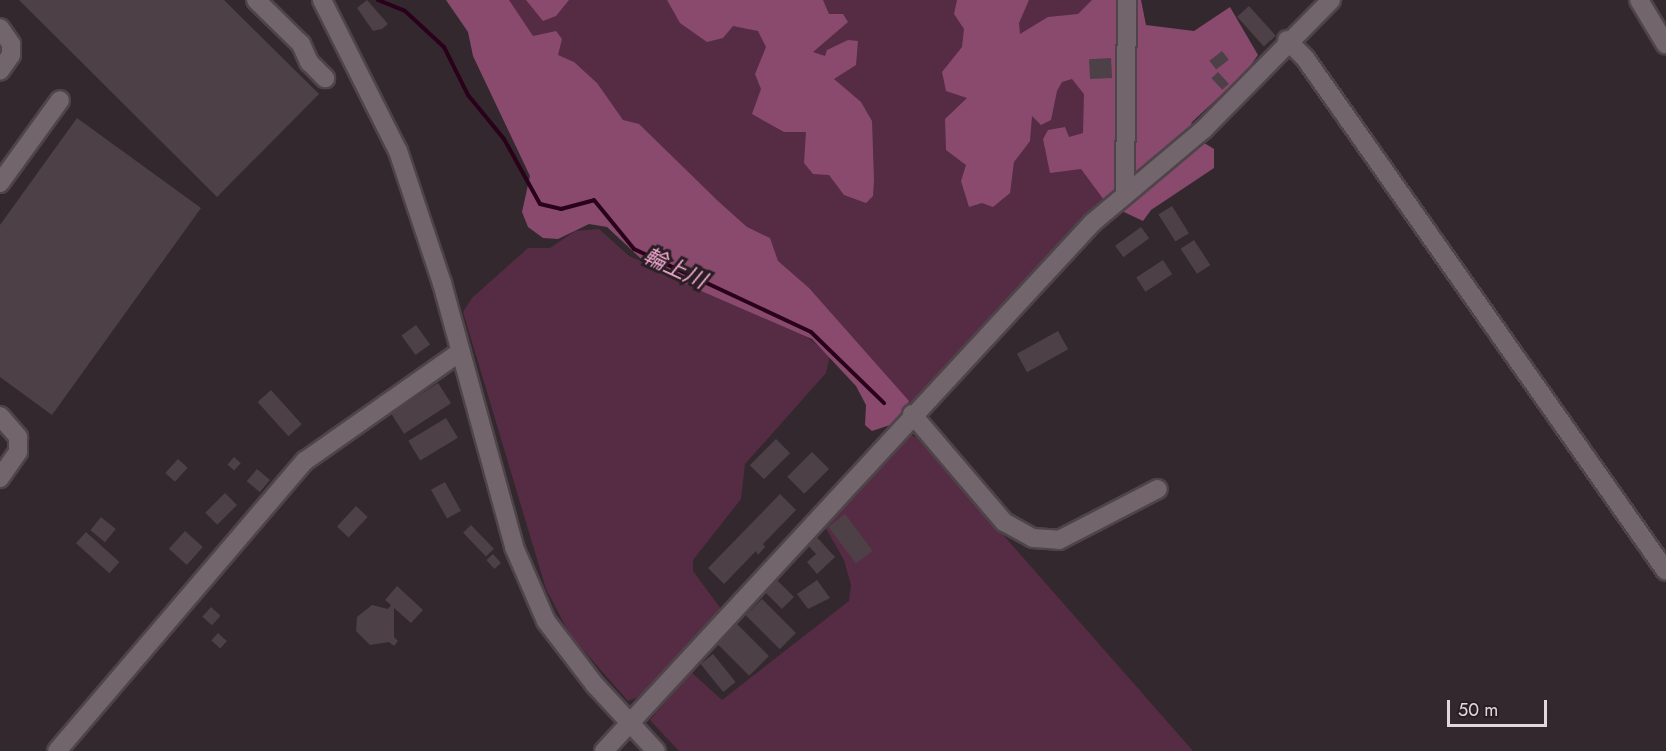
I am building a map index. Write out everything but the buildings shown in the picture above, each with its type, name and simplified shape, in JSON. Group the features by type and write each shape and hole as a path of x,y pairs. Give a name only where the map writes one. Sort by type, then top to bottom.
{"street":[{"path":"256,0 301,44 309,62 325,78"},
{"path":"322,0 398,151 460,352 514,547 546,621 630,724 656,751"},
{"path":"1125,191 1127,0"},
{"path":"604,751 912,414 1125,191 1204,129 1287,40 1331,0"},
{"path":"1640,0 1666,45"},
{"path":"0,28 11,44 11,55 0,71"},
{"path":"1287,40 1305,58 1666,571"},
{"path":"0,183 60,100"},
{"path":"57,751 305,461 460,352"},
{"path":"912,414 1004,522 1033,538 1059,540 1158,489"},
{"path":"0,416 9,423 18,445 18,453 0,478"}],"shaded area":[{"path":"446,0 509,0 533,36 556,31 562,39 558,55 574,62 597,83 623,120 639,124 747,227 770,238 778,261 809,288 909,401 896,423 872,431 865,425 866,405 856,386 812,339 653,270 607,227 589,224 558,239 543,238 528,227 522,212 530,176 473,56 468,32"},
{"path":"461,0 1120,0 1119,185 905,413 791,295"},
{"path":"526,0 569,0 556,16 543,21"},
{"path":"667,0 823,0 829,14 843,14 848,22 813,52 825,56 827,50 848,40 858,41 856,65 834,79 861,102 872,121 873,196 866,203 844,195 829,175 813,174 804,163 806,132 784,132 752,114 761,89 755,74 766,47 758,31 733,26 723,38 707,42 680,23"},
{"path":"957,0 1029,0 1019,23 1020,34 1048,17 1078,14 1092,0 1141,0 1146,25 1194,31 1230,7 1258,55 1246,72 1192,122 1188,133 1214,149 1214,168 1151,210 1143,221 1107,204 1081,169 1050,173 1043,139 1048,130 1065,127 1069,137 1083,133 1084,94 1072,79 1062,82 1057,91 1051,120 1041,125 1032,116 1030,141 1014,162 1010,193 993,207 982,203 969,207 961,181 966,165 946,150 945,119 967,98 946,91 942,72 962,47 964,29 954,14"},
{"path":"599,229 629,256 798,330 830,355 826,373 745,464 741,499 693,560 693,571 721,609 643,695 628,701 570,635 546,589 463,312 472,298 528,248 550,248 575,231"},
{"path":"909,434 919,439 1193,751 679,751 650,720 691,672 722,700 849,601 851,585 844,560 821,520"}],"waterway":[{"name":"輪上川","path":"378,0 405,11 444,47 468,95 504,139 540,204 561,209 594,200 634,249 811,332 884,403"}]}
